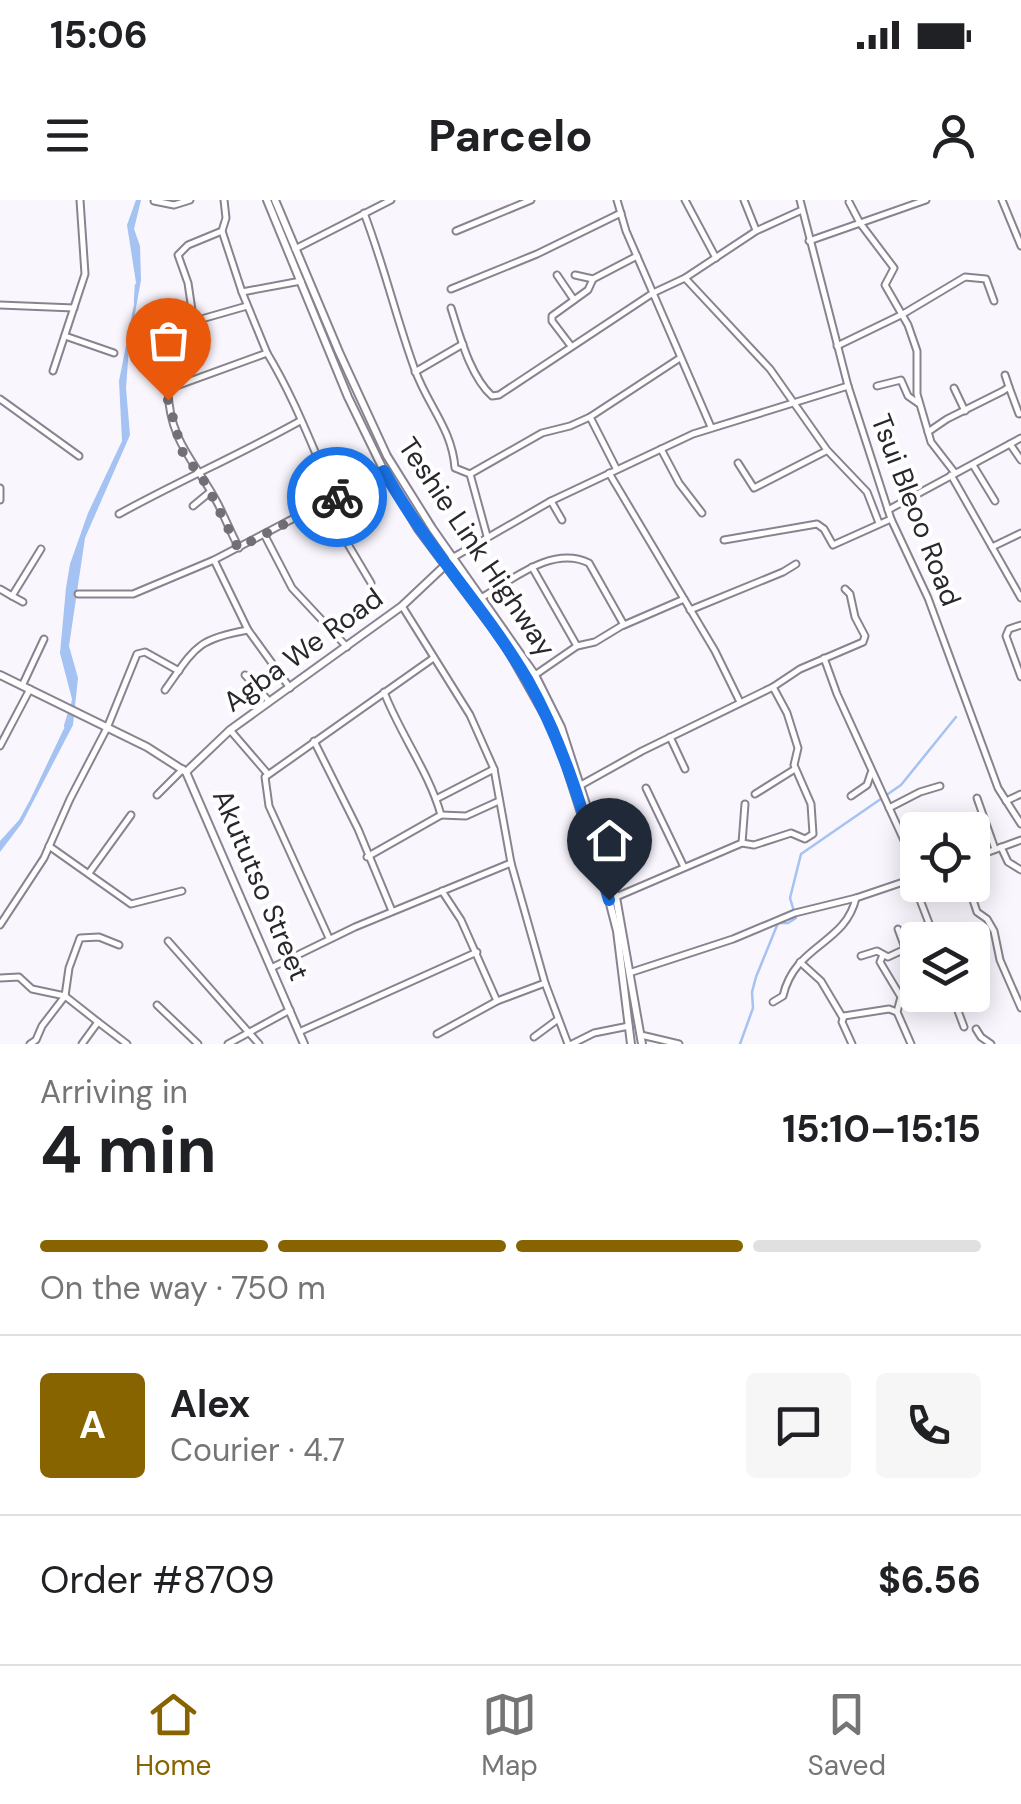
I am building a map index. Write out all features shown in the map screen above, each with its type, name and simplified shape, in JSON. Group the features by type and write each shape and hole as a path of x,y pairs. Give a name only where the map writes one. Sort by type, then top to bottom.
{"main road":[{"name":"Teshie Link Highway","path":"267,200 348,397 384,471 418,529 504,643 556,735 617,931 632,1044"},
{"name":"Teshie Link Highway","path":"275,200 371,425 403,482 535,675 561,727 616,896 641,1039"},
{"name":"Agba We Road","path":"184,770 230,730 402,606 454,556"},
{"name":"Akututso Street","path":"0,675 147,746 184,770 304,1044"}],"street":[{"path":"53,372 84,274 80,200"},
{"path":"154,201 174,205 190,200"},
{"path":"224,200 226,218 222,231 242,292 267,353 297,404 300,421 334,498"},
{"path":"295,249 390,200"},
{"path":"456,231 530,200"},
{"path":"617,200 711,427"},
{"path":"686,200 716,258"},
{"path":"744,200 756,231"},
{"name":"Tsui Bleoo Road","path":"800,200 848,386 891,519 928,598 998,788 1021,824"},
{"path":"810,240 926,200"},
{"path":"1002,200 1021,246"},
{"path":"849,202 860,223 893,265 886,285 903,314 916,351 920,405 936,451 953,474 1021,598"},
{"path":"452,308 463,344 485,388 492,396 498,395 653,293 685,278 756,231 802,210"},
{"path":"450,289 538,254 621,213"},
{"path":"364,214 415,372 434,414 443,421 449,435 455,468 470,474"},
{"path":"222,231 188,245 178,254 188,283 193,317 198,320 248,306"},
{"path":"571,346 551,318 588,290 593,279 637,256"},
{"path":"575,274 593,279"},
{"path":"557,275 574,300"},
{"path":"685,278 758,354 827,450 867,492 879,523"},
{"path":"838,346 965,278 986,279 994,300"},
{"path":"242,292 301,281"},
{"path":"0,306 74,308"},
{"path":"65,336 114,354"},
{"path":"415,372 463,344"},
{"path":"168,389 267,353"},
{"path":"470,474 542,433 590,417 681,358"},
{"path":"134,359 165,367 178,439 238,548"},
{"path":"1005,375 1020,414"},
{"path":"877,386 901,380 908,396 920,405"},
{"path":"454,556 551,501 660,448 711,427 848,386"},
{"path":"928,432 1009,387"},
{"path":"954,388 964,411"},
{"path":"0,399 79,456"},
{"path":"590,417 617,469"},
{"path":"120,514 300,421"},
{"path":"888,510 1021,438"},
{"path":"1010,444 1021,460"},
{"path":"660,448 679,483 702,513"},
{"path":"738,463 754,488 827,450"},
{"path":"972,464 994,501"},
{"path":"78,594 132,594 214,560 384,471"},
{"path":"609,473 740,702"},
{"path":"470,474 488,536"},
{"path":"0,488 0,500"},
{"path":"193,506 210,492"},
{"path":"551,501 562,520"},
{"path":"324,504 371,583"},
{"path":"724,540 817,524 833,545 891,519"},
{"path":"992,547 1021,533"},
{"path":"264,534 292,588 347,647"},
{"path":"12,596 41,549"},
{"path":"481,598 532,568 558,557 570,557 588,563 624,625"},
{"path":"214,560 248,630 290,688"},
{"path":"690,610 796,564"},
{"path":"532,568 577,646"},
{"path":"582,786 670,737 865,640 845,589"},
{"path":"0,590 23,602"},
{"path":"535,675 577,646 595,642 684,599"},
{"path":"402,606 470,715 494,769 510,863 557,1020 570,1044 594,1033 629,1026"},
{"path":"1021,626 1009,629 1006,636 1021,677"},
{"path":"166,690 194,649 208,638 248,630"},
{"path":"0,746 44,639"},
{"path":"0,924 49,846 137,654 144,652 178,671"},
{"path":"329,938 269,806 264,782 267,774 432,658"},
{"path":"824,658 900,836"},
{"path":"244,675 269,701"},
{"path":"742,844 746,847 791,833 805,839 813,834 811,804 796,769 798,748 773,686"},
{"path":"384,692 441,815"},
{"path":"230,730 267,774"},
{"path":"670,737 685,769"},
{"path":"314,741 358,829 392,911"},
{"path":"436,799 494,769"},
{"path":"755,794 796,769"},
{"path":"157,795 184,770"},
{"path":"851,796 868,785 871,772"},
{"path":"888,806 940,786"},
{"path":"646,788 684,867"},
{"path":"1006,801 1021,794"},
{"path":"977,798 998,848 1008,862 1021,870"},
{"path":"367,857 441,815 466,816 499,800"},
{"path":"742,844 744,804"},
{"path":"89,873 131,814"},
{"path":"990,851 1021,840"},
{"path":"616,896 742,844"},
{"path":"49,846 131,904 182,891"},
{"path":"272,968 329,938 510,863"},
{"path":"632,972 734,939 794,913 856,898 900,882"},
{"path":"442,892 477,952 497,1000"},
{"path":"772,1002 783,996 787,979 799,961 844,925 856,898"},
{"path":"974,902 977,912 994,931 1000,960 1021,1008"},
{"path":"898,929 900,934"},
{"path":"36,1043 42,1026 65,996 69,968 80,938 99,937 120,944"},
{"path":"168,941 259,1044"},
{"path":"861,956 876,951 888,957 900,951"},
{"path":"299,1032 477,952"},
{"path":"882,955 880,962 901,998 896,1012"},
{"path":"799,961 821,981 843,1018 852,1044"},
{"path":"0,978 18,977 32,989 65,996 127,1044"},
{"path":"437,1034 497,1000 545,983"},
{"path":"158,1005 198,1044"},
{"path":"843,1018 889,1009 896,1012 912,1044"},
{"path":"228,1044 290,1010"},
{"path":"958,1012 964,1027"},
{"path":"534,1037 557,1020"},
{"path":"82,1044 98,1022"},
{"path":"976,1028 980,1037 992,1044"},
{"path":"641,1039 679,1044"}],"water":[{"path":"136,200 141,200 134,229 140,246 141,280 126,388 130,435 85,538 69,646 78,678 73,725 22,823 0,852 0,841 19,820 68,720 72,699 60,653 66,588 88,513 122,441 119,381 137,289 127,225"}],"waterway":[{"path":"135,302 136,285"},
{"path":"65,726 70,710"},
{"path":"740,1044 753,1008 756,977 778,923 796,918 790,898 801,854 901,785 956,717"}],"way so far":[{"path":"168,400 182,451 219,506 238,548 337,497"}],"route":[{"path":"337,497 384,471 418,529 504,643 556,735 609,900"}]}
